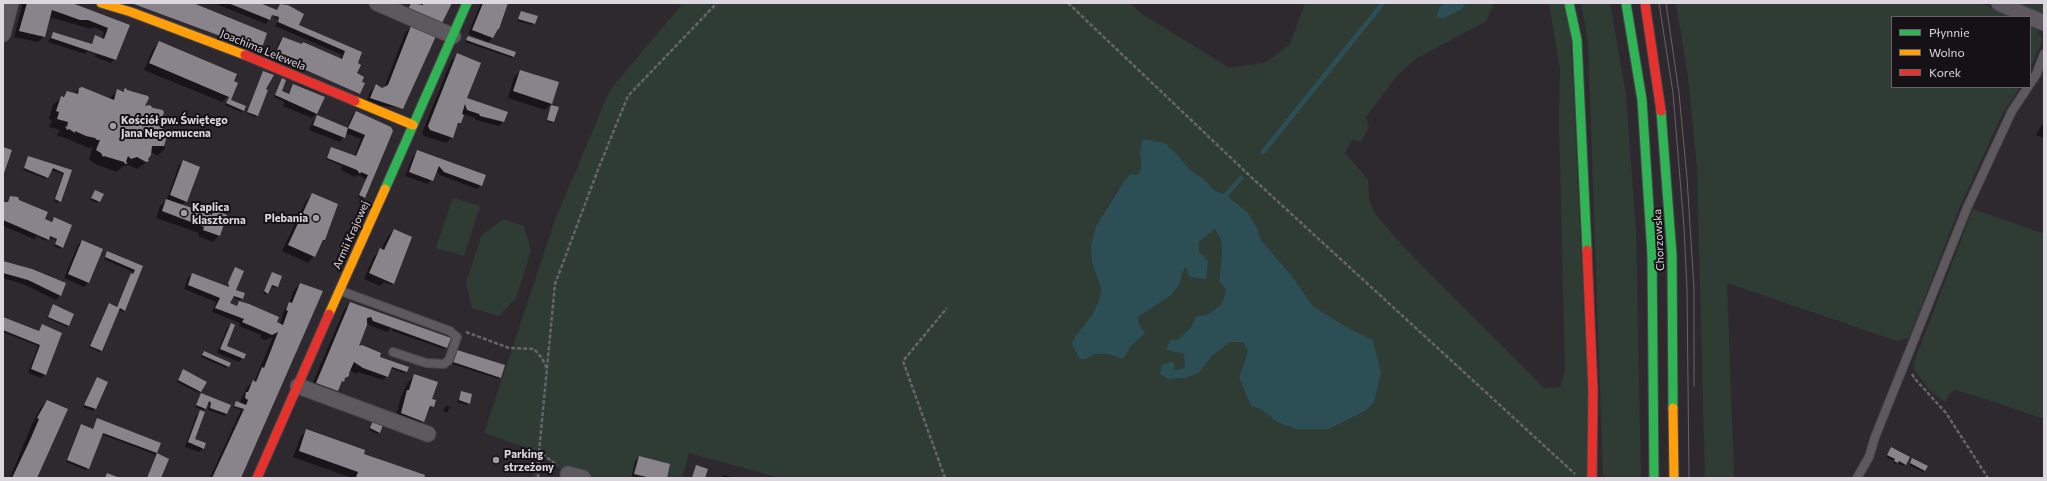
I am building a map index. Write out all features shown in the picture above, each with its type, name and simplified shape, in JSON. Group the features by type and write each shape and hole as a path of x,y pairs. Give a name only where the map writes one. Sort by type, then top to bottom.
{"street":[{"path":"3,34 12,3"},
{"name":"Joachima Lelewela","path":"101,3 131,12 259,60 413,125"},
{"path":"377,3 453,36"},
{"name":"Armii Krajowej","path":"257,478 467,3"},
{"path":"1569,3 1577,40 1582,138 1593,391 1592,478"},
{"name":"Chorzowska","path":"1626,3 1642,100 1652,255 1654,477"},
{"name":"Chorzowska","path":"1645,3 1660,100 1672,255 1674,478"},
{"path":"1998,3 2028,16"},
{"path":"2031,18 2044,24"},
{"path":"298,386 428,434"}],"lane":[{"path":"2031,82 2036,75 2044,54"},
{"path":"1859,478 1869,457 1967,208 2012,111 2027,88"},
{"path":"340,290 450,331 457,337 449,360 444,364 426,363 393,352"}],"path":[{"path":"538,478 539,452 555,284 628,96 717,3"},
{"path":"1068,3 1256,181 1580,478"},
{"path":"945,478 903,360 948,308"},
{"path":"534,349 542,358 547,370"},
{"path":"1906,362 1916,380 1946,413 1988,478"},
{"path":"539,452 576,476"}],"shaded area":[{"path":"683,3 1129,3 1142,14 1230,68 1267,62 1290,44 1305,3 1444,3 1439,8 1462,9 1466,3 1493,3 1493,7 1485,22 1415,59 1396,77 1366,117 1369,127 1361,142 1353,139 1345,153 1368,179 1369,200 1376,215 1402,245 1544,388 1560,387 1565,371 1559,120 1560,70 1549,3 1569,3 1592,478 781,478 689,453 682,478 583,478 568,474 539,453 538,478 532,478 539,452 484,433 555,220 610,90","holes":["1154,141 1165,143 1176,153 1190,170 1203,178 1214,190 1226,195 1257,228 1261,240 1291,275 1313,306 1343,325 1373,340 1381,373 1374,403 1365,411 1329,429 1277,422 1260,409 1251,406 1239,378 1248,351 1243,342 1230,342 1211,357 1199,373 1185,378 1168,379 1173,361 1174,370 1185,368 1184,354 1166,350 1170,340 1179,339 1191,327 1196,316 1207,315 1222,304 1226,290 1219,281 1222,254 1221,240 1215,229 1199,242 1199,252 1206,279 1189,277 1187,266 1182,273 1180,283 1138,317 1138,323 1131,346 1123,359 1108,354 1096,354 1086,359 1074,338 1094,314 1100,298 1101,288 1092,263 1096,226 1118,189 1138,175 1141,167 1140,152"]},
{"path":"1581,3 1610,3 1626,95 1636,231 1641,478 1607,478 1603,475 1588,43"},
{"path":"1676,3 1981,3 2009,16 1891,16 1891,88 2019,88 2002,115 1961,204 1909,338 1897,341 1727,283 1734,478 1705,478 1697,168 1688,77"},
{"path":"2010,3 2044,3 2044,18"},
{"path":"2031,26 2037,29 2042,40 2031,66"},
{"path":"453,198 480,206 464,256 436,248"},
{"path":"1973,209 2044,234 2044,419 1955,390 1949,394 1945,402 1930,391 1914,370 1914,362"},
{"path":"503,219 524,226 531,251 516,298 499,316 472,308 466,283 482,235"}],"water":[{"path":"1444,3 1466,3 1462,9 1444,18 1436,17 1439,8"},
{"path":"1143,139 1165,143 1176,153 1190,170 1203,178 1214,190 1226,195 1247,212 1257,228 1261,240 1291,275 1313,306 1343,325 1373,340 1381,373 1374,403 1365,411 1329,429 1296,429 1277,422 1260,409 1251,406 1239,378 1248,351 1243,342 1230,342 1211,357 1199,373 1185,378 1168,379 1160,374 1162,365 1173,361 1175,370 1185,368 1184,354 1166,350 1170,340 1179,339 1191,327 1196,316 1207,315 1222,304 1226,290 1219,281 1222,254 1221,240 1215,229 1199,242 1199,252 1208,261 1206,279 1189,277 1186,267 1182,273 1180,283 1171,295 1138,317 1138,323 1145,333 1131,346 1123,359 1108,354 1096,354 1086,359 1080,359 1072,344 1074,338 1093,314 1100,298 1101,288 1092,263 1091,246 1096,226 1124,181 1131,174 1138,175 1141,167 1140,152"}],"building":[{"path":"27,3 72,3 130,25 116,60 51,38 53,32 92,44 95,35 104,39 108,28 88,20 80,20 52,10 45,37 19,31"},
{"path":"131,3 193,3 267,33 261,51"},
{"path":"228,3 260,3 277,10 280,4 288,5 304,14 299,25 362,52 358,63 361,65 357,73 364,77 362,82 365,83 360,94 274,56 283,37 302,44 303,42 342,59 345,51 278,22 279,17 272,15 270,20"},
{"path":"411,3 423,5 423,3 452,3 442,23 408,9"},
{"path":"483,3 508,3 499,29 493,38 472,30"},
{"path":"521,11 538,16 535,24 518,19"},
{"path":"411,26 436,36 403,109 370,98 376,84 382,88 388,85"},
{"path":"468,36 516,52 514,57 466,40"},
{"path":"159,41 237,74 234,81 238,83 231,100 246,106 244,111 226,103 229,97 149,63"},
{"path":"457,53 481,63 467,98 508,112 504,122 480,116 479,114 467,110 465,104 462,114 464,115 461,123 458,123 453,138 430,130 428,126"},
{"path":"520,70 559,82 552,104 513,91"},
{"path":"263,71 274,75 266,89 268,90 258,116 247,112"},
{"path":"282,78 286,80 282,91 289,94 293,84 325,97 317,114 275,95"},
{"name":"Kościół pw. Świętego Jana Nepomucena","path":"82,87 114,100 117,89 124,92 124,89 126,88 127,90 148,96 149,98 145,106 150,105 153,108 163,110 164,113 158,125 168,133 164,146 152,146 151,155 148,159 149,161 146,162 137,157 131,159 128,156 126,162 128,163 125,164 124,162 104,156 103,157 101,153 96,150 100,140 75,131 75,133 69,129 67,130 65,126 67,127 68,122 57,119 59,112 56,111 61,96 64,97 67,91 78,94 79,88"},
{"path":"551,105 559,107 554,122 547,120"},
{"path":"356,111 391,127 393,131 365,198 359,195 368,175 361,172 360,174 357,170 327,158 331,147 356,156 365,135 348,128"},
{"path":"317,115 348,128 345,138 313,125"},
{"path":"3,147 12,150 3,176"},
{"path":"417,150 486,175 482,186 444,172 439,166 433,181 409,172"},
{"path":"28,156 72,170 61,202 55,199 64,173 53,168 48,178 24,168"},
{"path":"183,160 200,167 187,202 170,195"},
{"path":"95,190 104,194 100,202 91,198"},
{"name":"Plebania","path":"312,193 338,204 325,240 323,240 315,257 288,245"},
{"path":"10,196 18,197 19,200 48,212 45,219 52,222 54,217 72,225 63,248 55,244 57,239 50,236 49,240 3,220 3,202 8,202"},
{"path":"166,199 212,215 213,210 227,215 220,236 203,230 204,227 162,211"},
{"path":"394,229 412,237 394,284 369,273 380,248 384,250"},
{"path":"82,240 103,249 89,283 68,274"},
{"path":"107,251 143,266 125,311 120,308 102,351 90,346 109,303 117,307 131,273 133,274 135,270 105,257"},
{"path":"3,261 32,269 66,283 61,296 28,280 3,273"},
{"path":"235,267 244,271 236,290 245,293 243,299 234,296 230,303 237,306 239,301 249,304 279,317 277,322 283,325 288,311 286,310 289,302 292,303 300,283 323,291 241,478 212,478 244,409 234,406 236,401 246,405 248,400 245,398 246,392 248,392 253,380 256,382 262,367 264,368 278,332 272,335 242,322 244,319 215,308 220,298 188,285 192,273 229,287 228,283"},
{"path":"272,272 282,276 278,287 272,285 268,294 264,291"},
{"path":"350,302 451,338 447,348 373,321 371,317 367,318 367,325 359,346 362,345 381,353 380,357 409,367 407,372 392,367 388,377 363,368 354,362 349,376 345,378 344,382 342,381 338,391 316,383"},
{"path":"53,304 74,314 69,326 48,317"},
{"path":"3,317 39,331 42,324 62,333 46,375 31,369 40,345 3,330"},
{"path":"231,323 235,325 227,346 246,354 244,359 220,349"},
{"path":"457,350 505,365 501,378 453,362"},
{"path":"204,351 231,363 229,367 202,355"},
{"path":"183,369 207,382 201,392 178,380"},
{"path":"414,374 438,382 432,399 436,400 434,407 430,406 424,422 401,413 407,390 409,390"},
{"path":"97,377 108,382 96,409 84,405"},
{"path":"461,391 472,394 470,404 459,400"},
{"path":"201,393 231,405 227,414 210,408 211,403 209,401 206,409 196,405"},
{"path":"47,400 68,409 37,478 12,478 39,419 37,418"},
{"path":"200,410 205,412 195,439 206,443 204,449 188,442"},
{"path":"97,418 161,443 157,453 103,433 89,469 67,460 81,424 93,429"},
{"path":"374,418 384,422 380,433 370,428"},
{"path":"306,429 365,450 364,454 425,475 424,478 356,477 358,472 299,451"},
{"path":"1891,447 1910,457 1906,465 1899,461 1898,463 1894,461 1895,459 1887,455"},
{"path":"157,453 169,459 161,478 147,478"},
{"path":"639,456 670,464 667,478 651,478 634,474"},
{"path":"1912,458 1928,466 1925,471 1910,463"},
{"path":"696,465 708,469 705,478 692,478"},
{"path":"107,473 120,478 105,478"}],"waterway":[{"path":"1263,152 1383,3"},
{"path":"1226,195 1241,178"}],"tram line":[{"path":"1659,3 1673,93 1684,227 1687,289 1689,478"},
{"path":"1666,3 1679,93 1687,178 1694,288 1694,386"}],"traffic: fast":[{"path":"385,189 467,3"},
{"path":"1569,3 1577,40 1587,250"},
{"path":"1626,3 1642,100 1652,255 1654,478"},
{"path":"1661,111 1672,255 1673,408"}],"traffic: slow":[{"path":"101,3 131,12 245,55"},
{"path":"355,101 413,125"},
{"path":"329,314 385,189"},
{"path":"1673,408 1674,478"}],"traffic: jam":[{"path":"1645,3 1661,111"},
{"path":"245,55 355,101"},
{"path":"1587,250 1593,391 1592,478"},
{"path":"257,478 329,314"}],"place":[{"name":"Kościół pw. Świętego Jana Nepomucena","path":"113,126"},
{"name":"Kaplica klasztorna","path":"184,213"},
{"name":"Plebania","path":"316,218"},
{"name":"Parking strzeżony","path":"496,460"}]}
